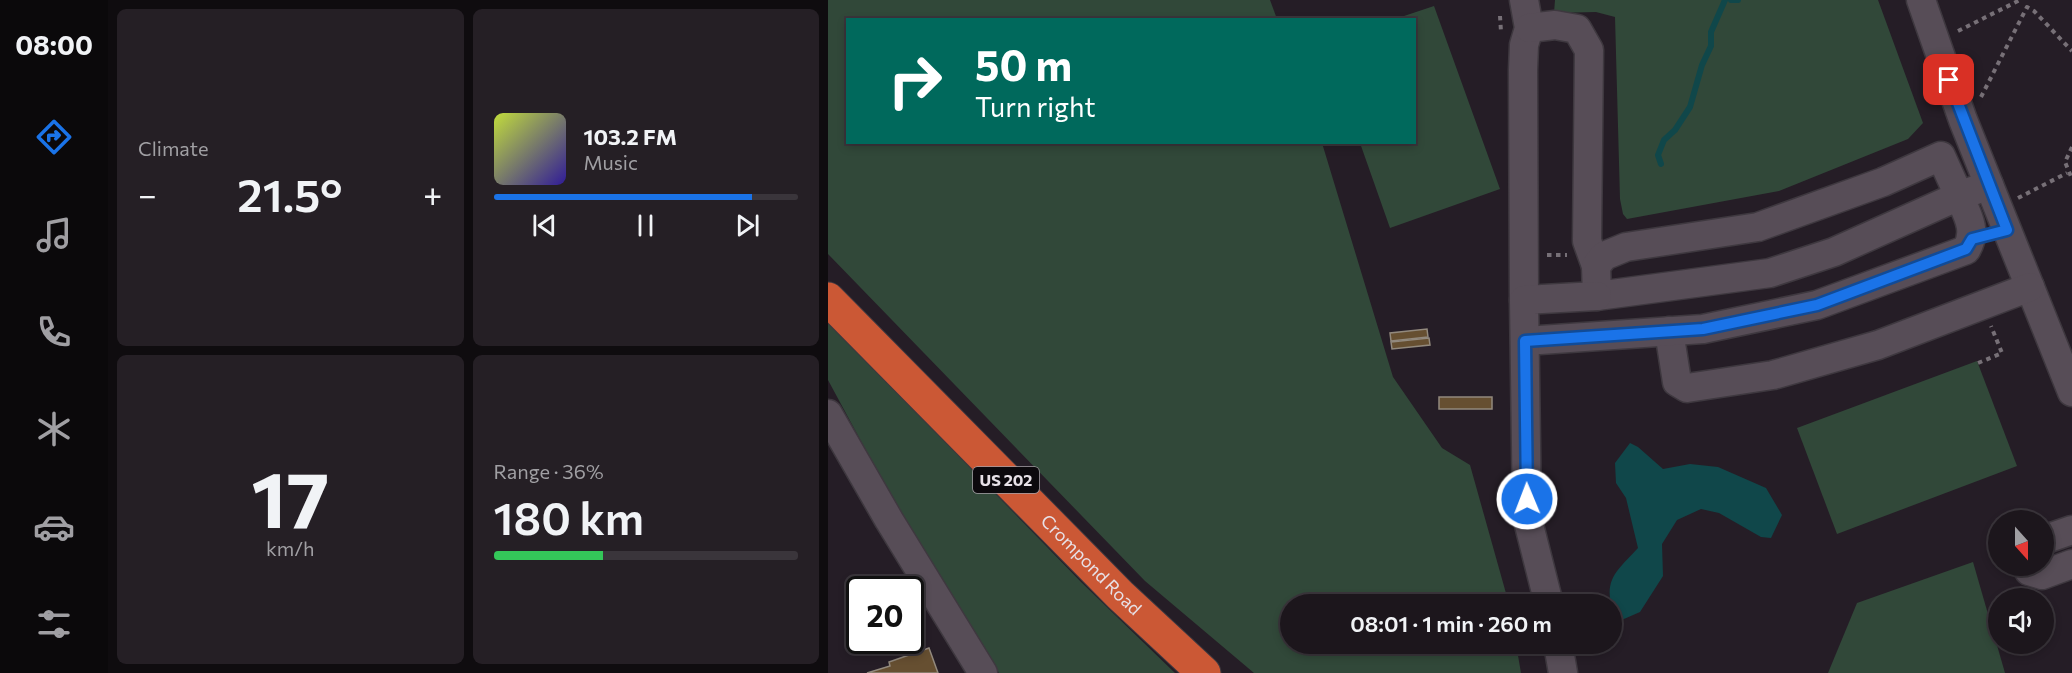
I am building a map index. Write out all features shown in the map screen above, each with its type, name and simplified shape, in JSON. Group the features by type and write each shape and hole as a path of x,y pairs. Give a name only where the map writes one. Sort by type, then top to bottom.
{"highway":[{"name":"Crompond Road","path":"828,299 1120,595 1204,673"}],"street":[{"path":"1524,0 1529,28 1524,45 1523,70 1527,517 1546,594"},
{"path":"1921,0 1968,132 2000,187 2007,230 2072,392"},
{"path":"1529,28 1555,25 1578,29 1589,50 1585,261 1597,296"},
{"path":"1585,261 1626,247 1758,227 1873,186 1941,156 1968,132"},
{"path":"1525,341 1703,329 1817,305 1966,249 1972,239 1972,229 1941,156"},
{"path":"1524,300 1597,296 1770,273 1834,252 1959,196 2000,187"},
{"path":"1972,239 2007,230"},
{"path":"1669,331 1677,382 1687,388 1794,369 1878,345 2031,287"},
{"path":"828,414 888,520 929,583 982,673"},
{"path":"2054,536 2072,530"},
{"path":"2054,571 2072,564"},
{"path":"1560,654 1563,673"}],"path":[{"path":"1960,40 1957,30 2018,1 2034,10 2072,51"},
{"path":"1976,91 1978,101 2027,7"},
{"path":"2072,147 2065,162 2072,178"},
{"path":"2000,187 2015,199"},
{"path":"1540,255 1585,261"},
{"path":"1978,363 2001,353 1983,306"}],"green space":[{"path":"828,0 1270,0 1277,18 846,18 846,144 1322,144 1393,377 1442,448 1470,465 1506,594 1280,594 1280,654 1518,654 1521,673 1254,673 1145,581 828,254"},
{"path":"1555,0 1878,0 1923,123 1908,139 1779,191 1627,219 1623,214 1620,199 1615,17 1596,12 1554,13"},
{"path":"1434,6 1500,189 1390,228 1360,144 1416,144 1416,18 1398,18"},
{"path":"828,321 1081,582 1175,673 999,673 918,547 828,380"},
{"path":"1977,361 2017,466 1837,534 1797,428"},
{"path":"1973,562 1988,614 1988,654 2000,654 2005,673 1828,673 1857,603"}],"water":[{"path":"1630,443 1638,447 1663,469 1690,464 1718,467 1766,488 1782,515 1771,538 1761,537 1719,513 1701,509 1677,520 1662,544 1663,576 1640,612 1622,620 1622,594 1610,594 1610,587 1620,567 1638,548 1626,498 1616,483 1615,463"}],"building":[{"path":"1427,329 1428,337 1391,341 1390,333"},
{"path":"1429,338 1430,345 1392,349 1391,342"},
{"path":"1439,397 1492,397 1492,409 1439,409"},
{"path":"929,648 938,673 867,673 890,666 889,662 912,654 924,654 924,650"}],"waterway":[{"path":"1661,164 1658,155 1664,140 1675,130 1690,107 1702,65 1711,46 1711,32 1725,0"},
{"path":"1731,0 1738,0"}],"route":[{"path":"1527,499 1525,341 1703,329 1817,305 1966,249 1972,239 2007,230 1949,80"}]}
